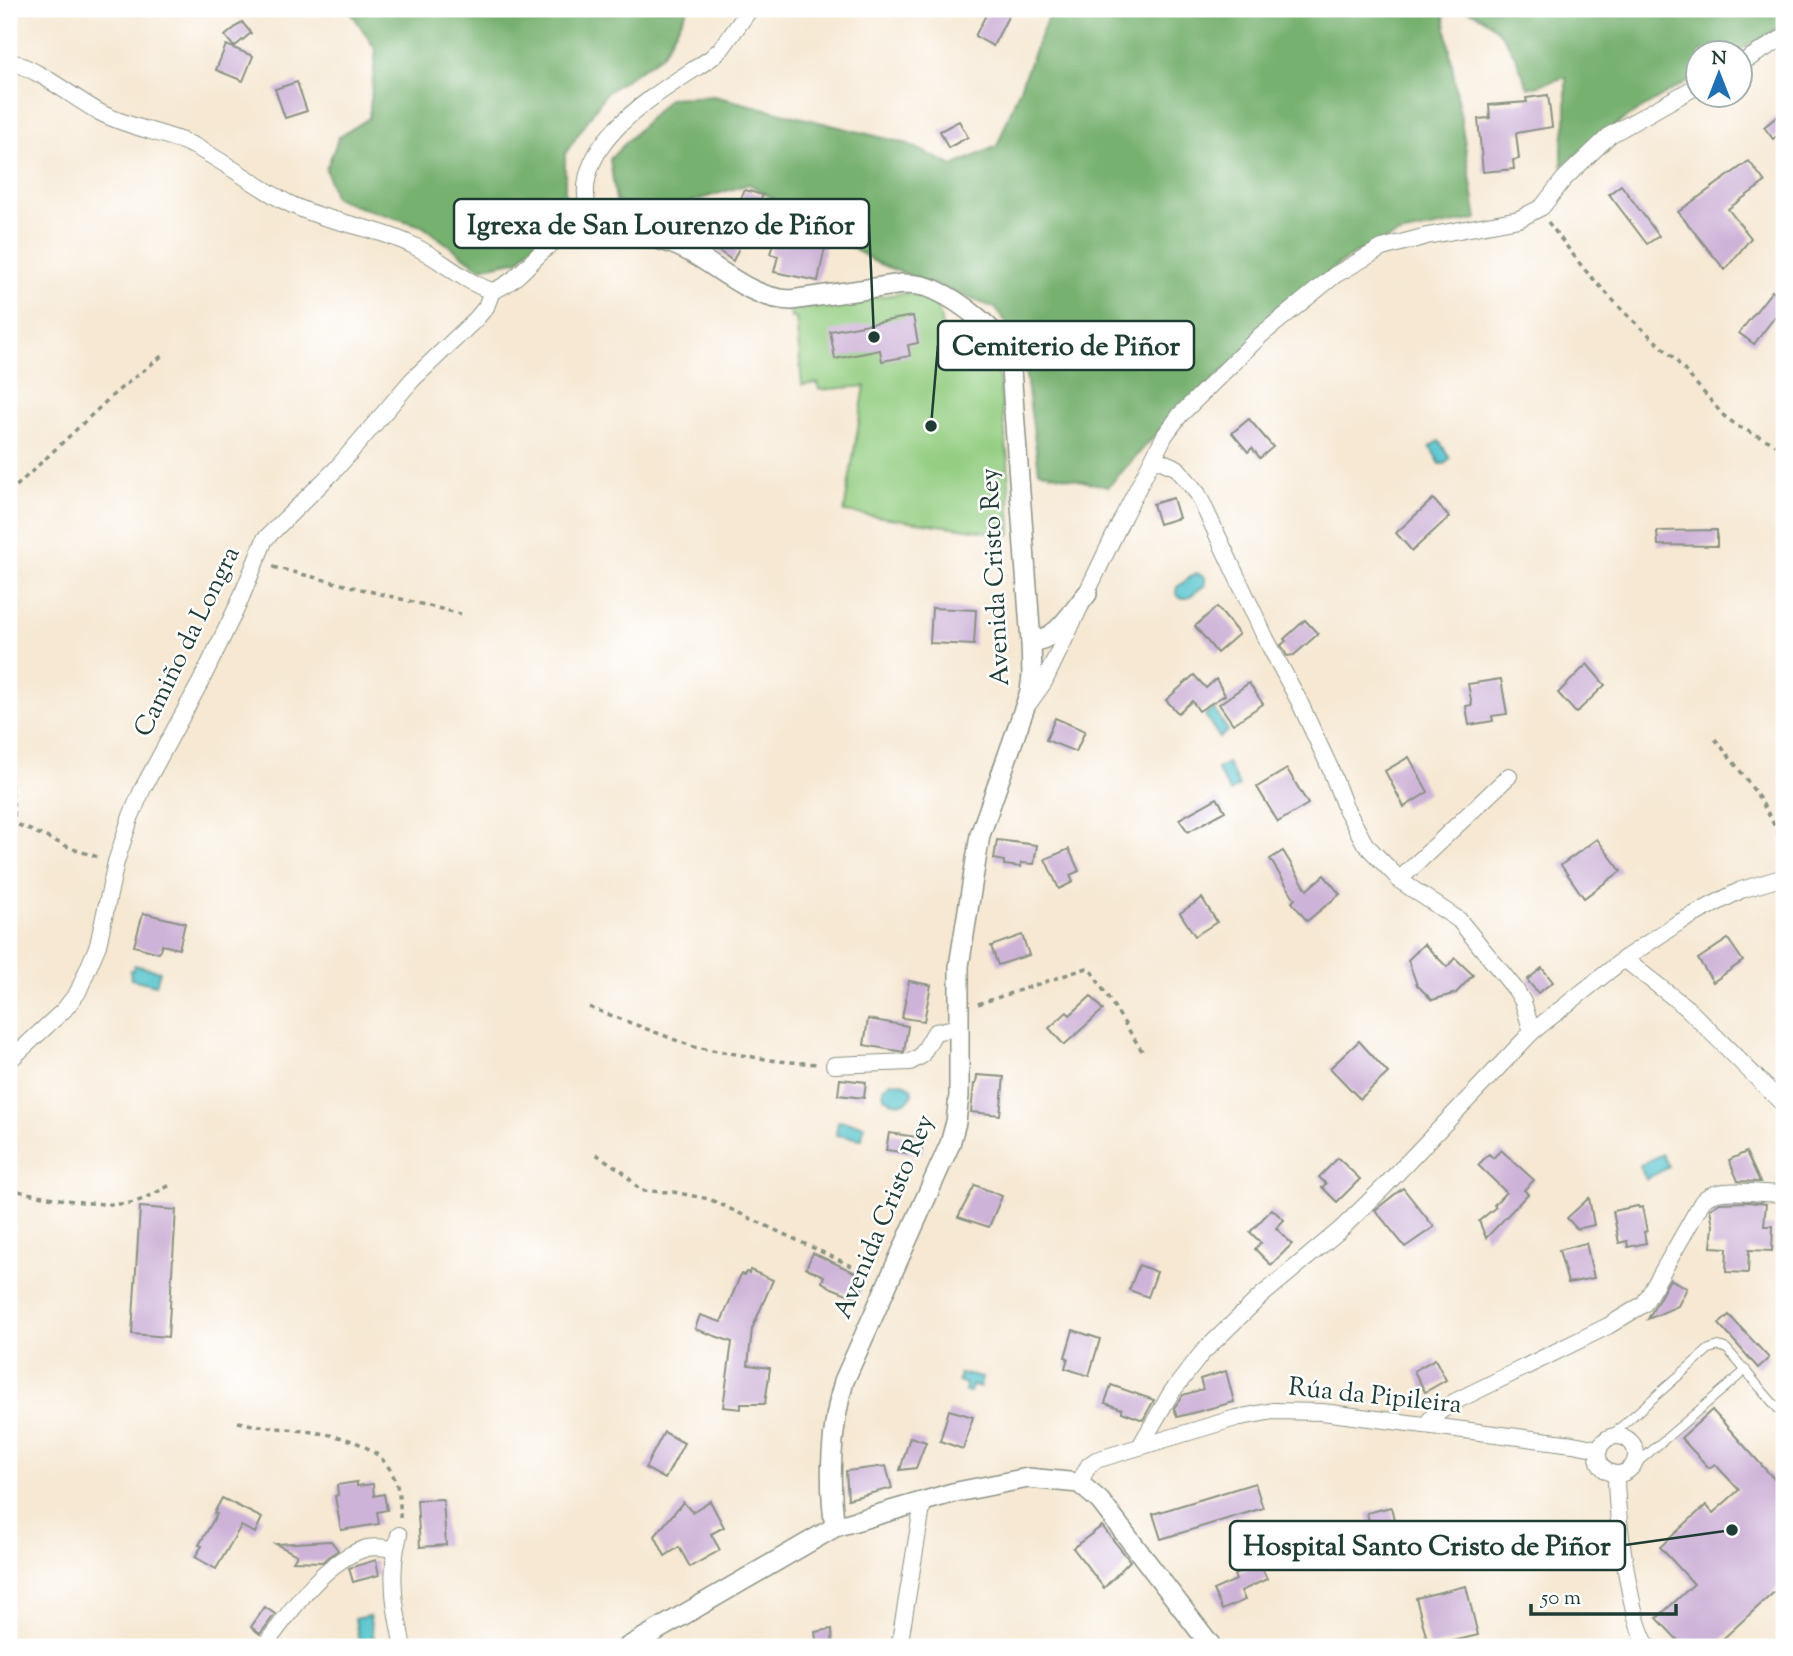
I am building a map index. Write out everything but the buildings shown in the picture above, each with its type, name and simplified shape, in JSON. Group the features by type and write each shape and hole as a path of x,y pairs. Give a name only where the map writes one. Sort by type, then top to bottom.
{"street":[{"path":"9,61 42,75 115,120 189,144 305,211 394,237 429,254 475,285 492,291 511,282 543,250 589,213 584,198 585,184 589,170 608,139 633,110 722,48 751,9"},
{"path":"1755,55 1784,37"},
{"path":"1025,708 1044,682 1165,435 1180,415 1261,335 1335,275 1372,253 1400,241 1519,219 1539,209 1610,135 1685,93"},
{"name":"Avenida Cristo Rey","path":"589,213 614,231 665,241 685,249 760,295 774,299 791,299 882,285 918,285 946,295 996,335 1005,345 1012,366 1032,675 1025,708 980,835 961,950 956,1122 950,1144 851,1361 840,1395 831,1485 835,1527"},
{"name":"Camiño da Longra","path":"9,1060 64,1010 78,992 98,945 116,863 131,816 143,788 201,681 270,532 336,469 412,380 471,326 486,307 492,291"},
{"path":"1154,458 1177,468 1198,494 1266,639 1313,730 1361,838 1382,865 1399,880 1459,920 1516,990 1523,1002 1532,1032"},
{"path":"1031,642 1051,637 1087,594"},
{"path":"1399,880 1509,776"},
{"path":"1139,1446 1171,1393 1202,1353 1261,1296 1340,1230 1532,1032 1625,959 1722,898 1763,881 1784,877"},
{"path":"1625,959 1681,1003 1784,1105"},
{"path":"834,1065 910,1062 921,1056 935,1032 959,1027"},
{"path":"1426,1426 1433,1416 1448,1405 1608,1326 1644,1304 1709,1194 1720,1191 1784,1193"},
{"name":"Rúa da Pipileira","path":"1079,1483 1088,1465 1096,1460 1236,1418 1273,1411 1322,1412 1573,1444 1603,1444 1619,1436 1634,1446 1636,1458 1623,1471 1618,1518 1635,1612 1648,1647"},
{"path":"1603,1444 1600,1462 1603,1467 1623,1471"},
{"path":"628,1647 835,1527 990,1484 1028,1478 1079,1483 1101,1501 1212,1647"},
{"path":"899,1647 923,1502"},
{"path":"270,1638 317,1582 340,1563 366,1549 397,1542 393,1597 403,1647"}],"lane":[{"path":"1603,1444 1709,1349 1718,1346 1727,1349 1784,1416"},
{"path":"1623,1471 1746,1370"}],"path":[{"path":"1539,209 1584,268 1625,313 1673,357 1724,416 1739,427 1784,448"},
{"path":"9,494 115,393 163,355"},
{"path":"253,564 321,578 461,614"},
{"path":"1716,739 1770,817 1783,845 1784,856"},
{"path":"9,762 15,823"},
{"path":"9,821 76,850 116,863"},
{"path":"959,1005 989,1001 1087,968 1144,1054"},
{"path":"589,1007 694,1047 777,1061 834,1065"},
{"path":"596,1154 622,1171 637,1189 709,1199 888,1282"},
{"path":"9,1189 80,1201 126,1203 138,1201 172,1185"},
{"path":"238,1422 330,1434 369,1451 386,1463 397,1482 400,1504 397,1542"}],"green space":[{"path":"349,9 688,9 662,55 606,93 565,154 565,207 519,260 480,268 422,226 334,197 326,169 339,137 369,118 376,50"},
{"path":"1051,9 1443,9 1477,219 1399,234 1357,252 1331,270 1158,432 1108,487 1039,471 1023,354 1018,337 995,308 877,263 749,184 659,212 616,201 610,159 669,98 714,96 908,144 953,166 997,146"},
{"path":"1464,9 1784,9 1784,25 1755,42 1755,38 1685,38 1685,83 1595,139 1562,166 1566,77 1528,88 1506,40 1489,22"},
{"path":"905,293 927,298 938,308 942,346 979,340 997,360 1008,461 1011,535 844,512 865,386 819,390 818,383 802,385 796,318 791,318 790,309"}],"water":[{"path":"1439,441 1450,458 1445,464 1440,464 1430,447"},
{"path":"1196,573 1205,577 1205,585 1188,598 1180,598 1176,593 1177,587"},
{"path":"1214,709 1228,731 1219,737 1205,715"},
{"path":"1227,763 1239,786 1230,792 1217,769"},
{"path":"134,965 160,971 156,985 131,979 130,970 133,970"},
{"path":"891,1082 910,1087 912,1094 907,1101 900,1103 884,1097 883,1088"},
{"path":"838,1121 864,1125 862,1139 836,1135"},
{"path":"1662,1154 1669,1167 1646,1179 1639,1166"},
{"path":"960,1373 982,1378 980,1387 972,1385 970,1392 965,1392 966,1384 958,1381"},
{"path":"369,1616 376,1647 360,1647 355,1619"}],"place":[{"name":"Igrexa de San Lourenzo de Piñor","path":"874,337"},
{"name":"Cemiterio de Piñor","path":"931,426"},
{"name":"Hospital Santo Cristo de Piñor","path":"1732,1530"}]}
